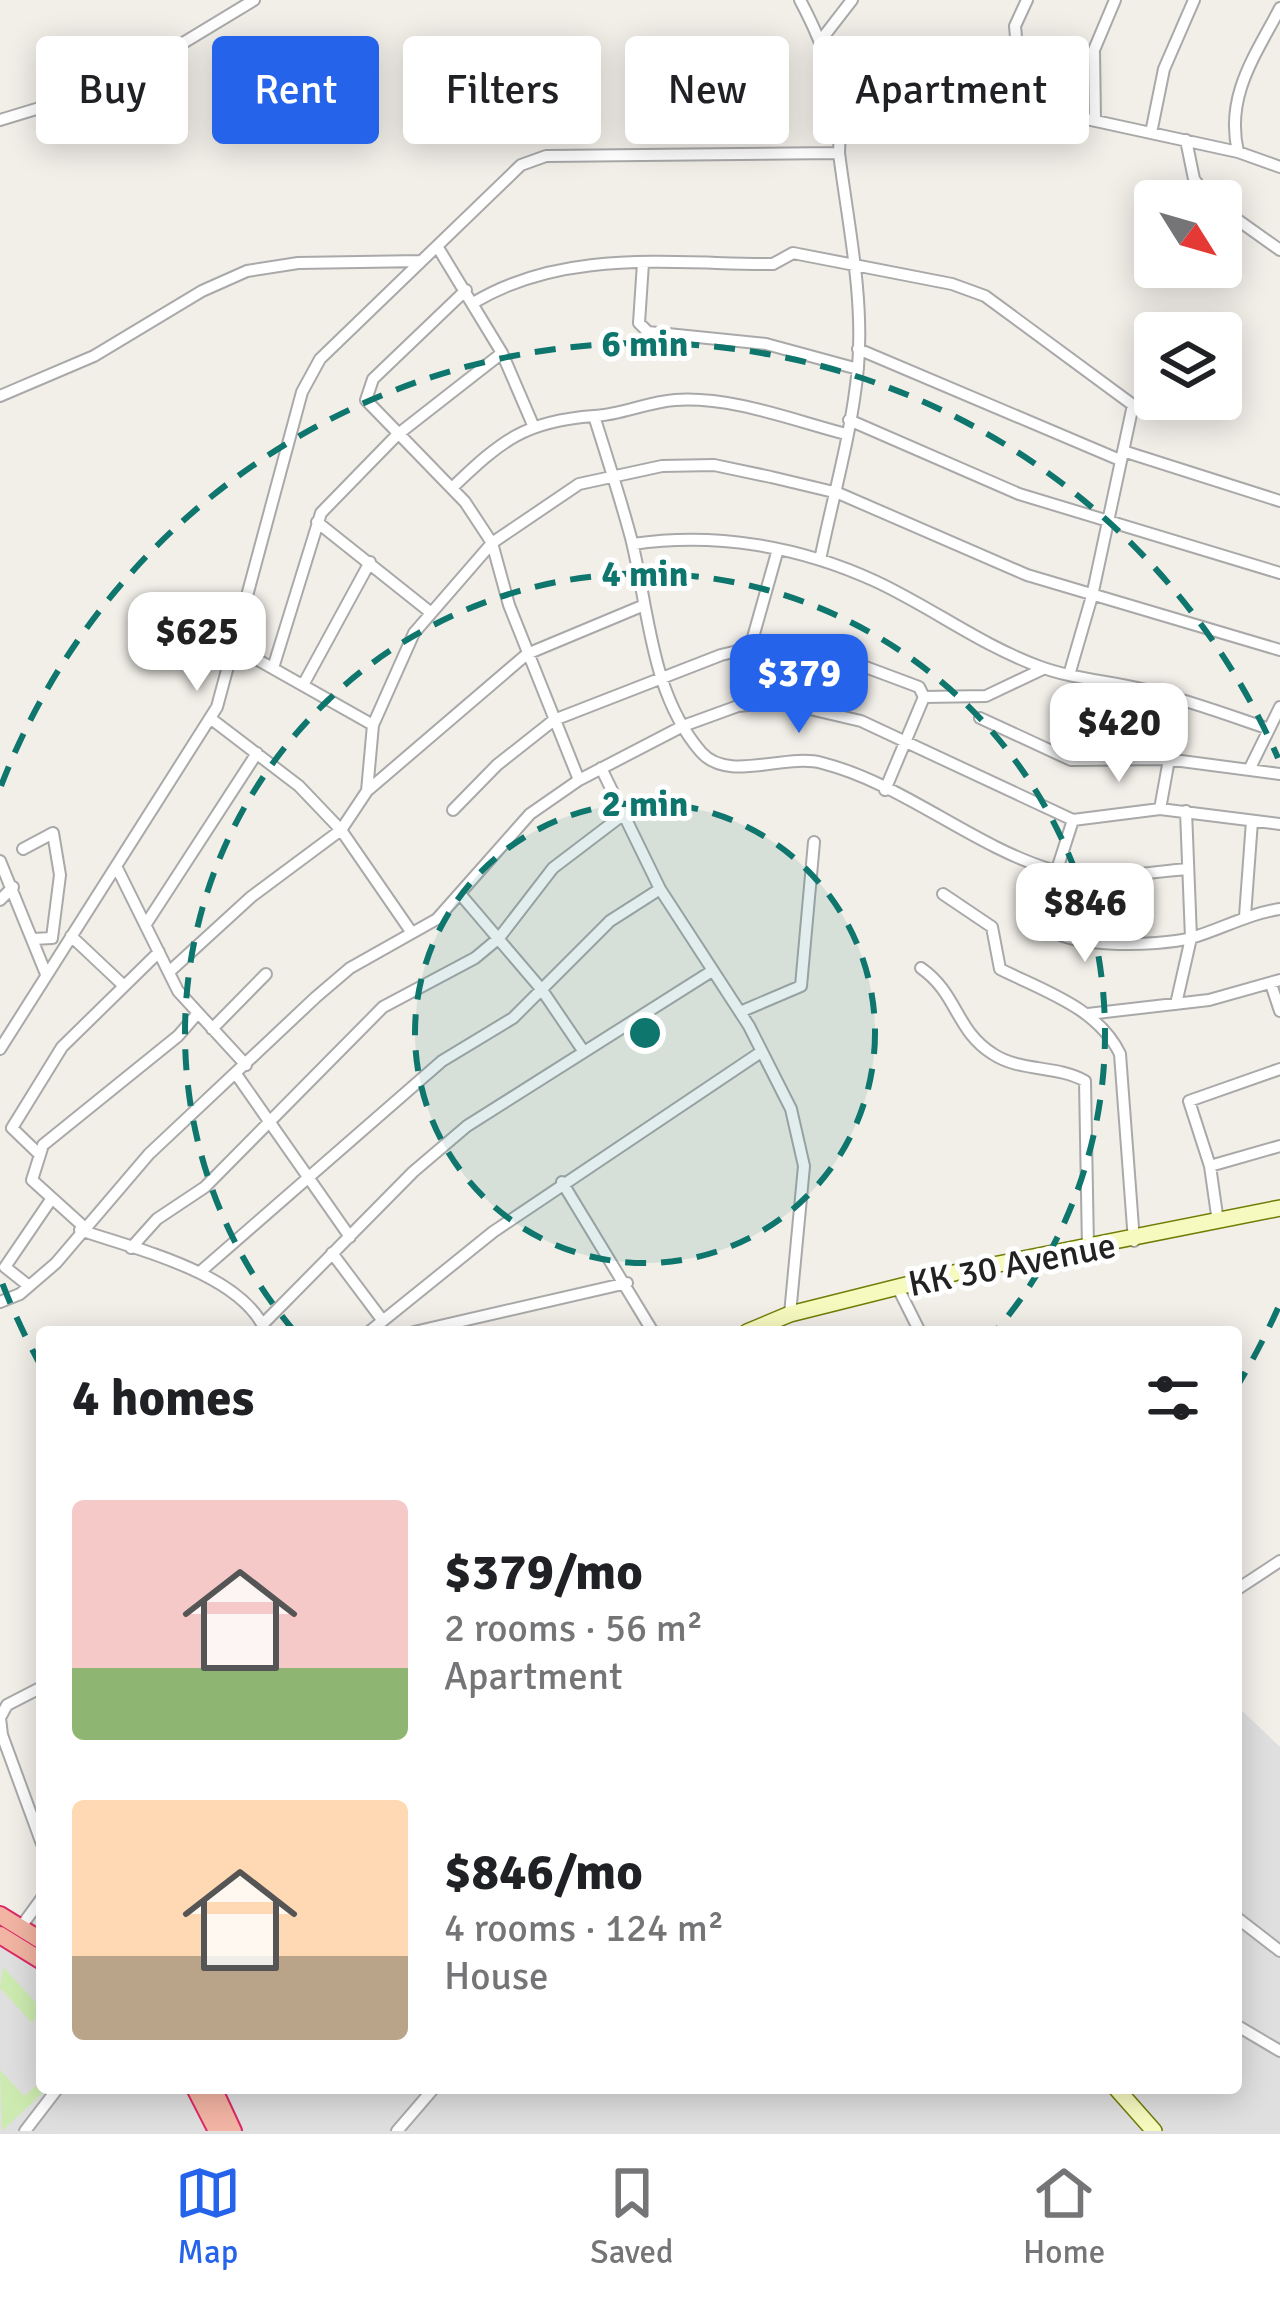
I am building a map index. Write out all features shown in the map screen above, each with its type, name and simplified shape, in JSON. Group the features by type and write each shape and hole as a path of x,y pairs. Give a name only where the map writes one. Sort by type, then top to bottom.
{"highway":[{"path":"0,1916 36,1937"},
{"path":"0,1935 36,1957"},
{"path":"198,2094 217,2131"},
{"path":"216,2094 233,2131"}],"main road":[{"name":"KK 30 Avenue","path":"761,1326 897,1286 1280,1208"},
{"path":"1121,2094 1154,2131"}],"street":[{"path":"0,121 112,86 254,0"},
{"path":"800,0 819,36"},
{"path":"824,36 852,0"},
{"path":"1016,36 1015,26 1027,0"},
{"path":"1095,121 1094,50 1114,0"},
{"path":"1151,133 1164,69 1193,0"},
{"path":"1238,152 1231,120 1236,94 1280,8"},
{"path":"1089,120 1238,152 1280,166"},
{"path":"1186,140 1195,180"},
{"path":"820,560 838,493 858,349 839,144"},
{"path":"0,1049 5,1031 209,718 235,646 257,548 310,373 521,165 546,156 839,153"},
{"path":"1242,223 1280,250"},
{"path":"437,246 502,353 533,424"},
{"path":"473,303 534,272 643,263 773,264 794,253 952,284 1003,307 1133,405 1103,523 1092,596 1069,675"},
{"path":"0,396 94,356 202,291 247,271 298,263 421,261"},
{"path":"643,263 639,323 648,332 766,344 857,369"},
{"path":"466,290 366,390 371,410 452,488 492,543 527,654 579,780"},
{"path":"858,349 1122,455 1280,501"},
{"path":"273,668 317,522 398,435 502,353"},
{"path":"452,488 484,458 533,424 682,399 754,410 846,434"},
{"path":"594,416 633,544 642,606 662,678 700,751 725,767 788,758 818,762 1056,872 1188,869"},
{"path":"849,420 1018,494 1280,573"},
{"path":"367,791 373,725 405,651 430,612 492,543 579,484 662,466 714,465 838,493 1028,575 1280,650"},
{"path":"317,522 430,612"},
{"path":"633,544 702,539 820,560 874,581 959,631 1043,668 1180,699 1269,729"},
{"path":"750,648 778,549"},
{"path":"303,685 370,562"},
{"path":"169,972 250,897 341,830 367,791 527,654 642,606"},
{"path":"235,646 373,725"},
{"path":"453,810 497,765 554,720 750,648 836,656 919,687 924,698 885,790"},
{"path":"924,698 986,696 1043,668"},
{"path":"1160,809 1180,699"},
{"path":"0,1302 29,1286 148,1154 350,968 412,933 461,895 530,814 579,780 683,726 738,706 780,702 861,721 1073,820 1160,809 1280,824"},
{"path":"1249,770 1280,707"},
{"path":"209,718 257,753 341,830 412,933"},
{"path":"980,718 1071,760 1166,758 1280,774"},
{"path":"146,923 257,753"},
{"path":"602,768 660,889 740,1012 784,1093 802,1147 790,1314"},
{"path":"1176,1004 1191,938 1186,811"},
{"path":"131,1248 157,1220 205,1186 383,1007 455,970 499,938 554,868 624,814"},
{"path":"1073,820 1042,925 1068,941 1191,938 1245,916 1280,909"},
{"path":"1245,916 1252,821"},
{"path":"23,849 53,833 60,848 52,938 33,939"},
{"path":"740,1012 801,986 814,842"},
{"path":"0,861 46,974"},
{"path":"116,866 169,972 198,1013 246,1065"},
{"path":"0,900 13,887"},
{"path":"200,1272 442,1061 513,1018 610,921 660,889"},
{"path":"944,894 992,927 1000,968 1088,1014 1103,1025 1120,1054 1134,1241"},
{"path":"461,895 542,990 584,1052"},
{"path":"71,936 123,985"},
{"path":"39,1154 11,1128 62,1047 159,952"},
{"path":"922,968 950,993 964,1029 995,1056 1084,1082 1088,1247"},
{"path":"267,1326 413,1172 467,1126 712,971"},
{"path":"212,1029 266,974"},
{"path":"1088,1014 1176,1004 1275,982 1280,1011"},
{"path":"198,1013 39,1154 32,1180 82,1228 200,1272 263,1326"},
{"path":"377,1326 562,1182 761,1052"},
{"path":"1218,1222 1210,1166 1191,1098 1280,1069"},
{"path":"236,1074 312,1176 350,1237"},
{"path":"0,1113 14,1124"},
{"path":"1210,1166 1280,1146"},
{"path":"562,1182 650,1326"},
{"path":"29,1286 5,1267 4,1259 50,1201"},
{"path":"332,1253 383,1321"},
{"path":"440,1326 627,1283"},
{"path":"897,1286 917,1326"},
{"path":"1242,1586 1280,1561"},
{"path":"36,1690 4,1702 0,1718 36,1828"},
{"path":"20,1928 36,1906"},
{"path":"1242,1922 1280,1951"},
{"path":"1242,2029 1280,2051"},
{"path":"25,2131 53,2094"},
{"path":"397,2131 429,2094"}],"shaded area":[{"path":"1242,1711 1280,1747 1280,2131 0,2131 0,1947 36,1908 36,2094 1242,2094"}],"green space":[{"path":"3,1967 36,2003 32,2023 0,1988"},
{"path":"0,2070 24,2096 36,2086 36,2094 42,2094 2,2131"}]}
